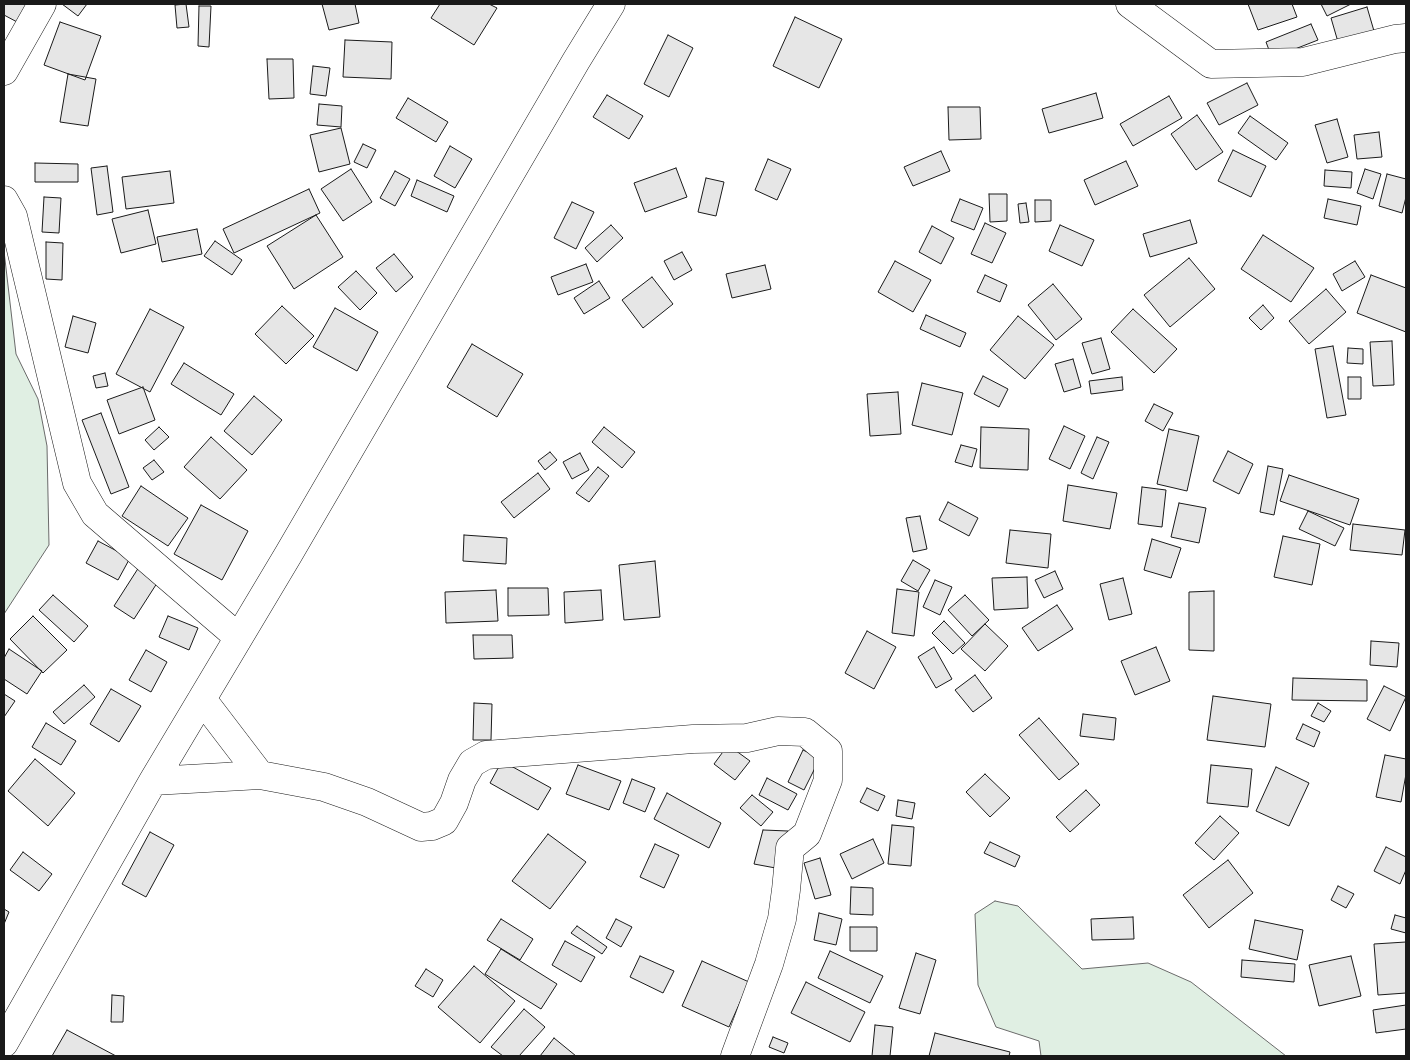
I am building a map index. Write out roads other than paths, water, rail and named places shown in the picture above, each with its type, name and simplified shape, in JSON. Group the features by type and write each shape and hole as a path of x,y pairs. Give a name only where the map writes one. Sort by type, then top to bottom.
{"street":[{"path":"4,71 42,4"},
{"path":"4,1043 153,781 288,555 576,61 612,4"},
{"path":"1130,4 1211,64 1303,62 1406,38"},
{"path":"4,200 13,216 77,483 95,514 238,637"},
{"path":"202,699 260,775"},
{"path":"153,781 260,775 324,787 367,802 420,828 444,821 472,762 486,755 693,739 747,738 778,731 805,732 828,751 828,780 807,834 790,848 782,919 769,964 735,1056"}]}
